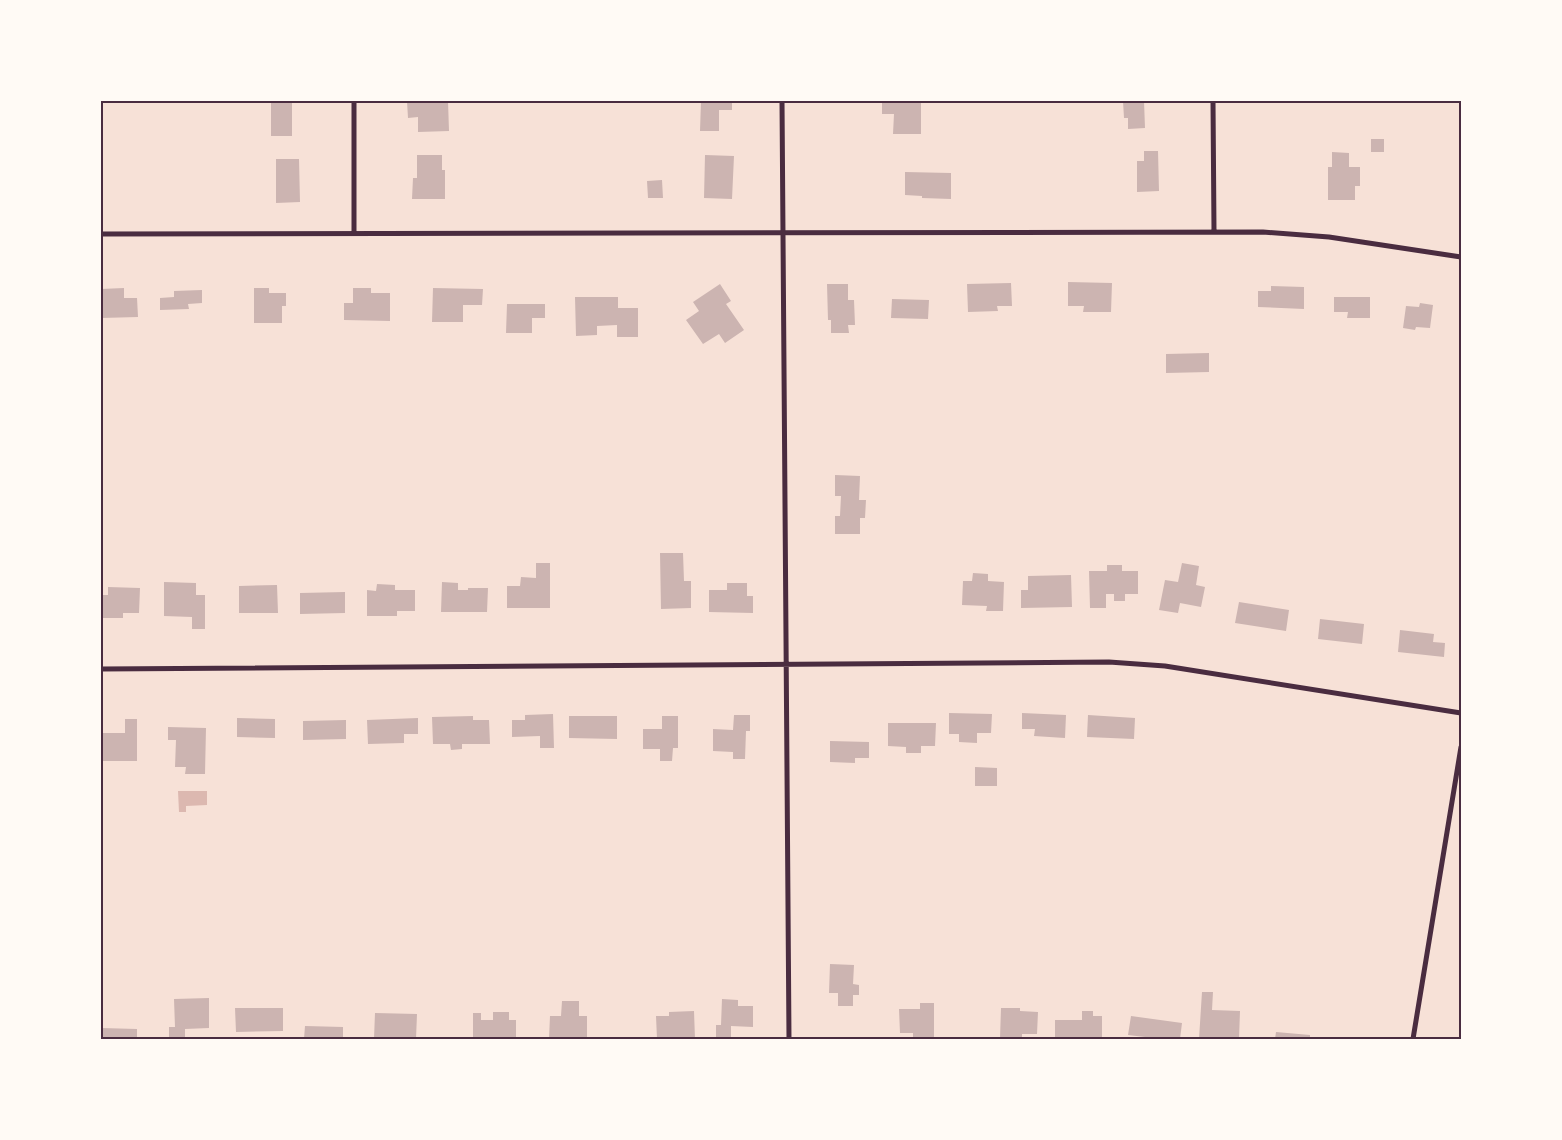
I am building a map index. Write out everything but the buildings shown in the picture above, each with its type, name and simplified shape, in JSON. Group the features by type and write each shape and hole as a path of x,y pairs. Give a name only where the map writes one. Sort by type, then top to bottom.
{"street":[{"path":"354,101 354,234"},
{"path":"782,101 790,1039"},
{"path":"1213,101 1214,231"},
{"path":"101,234 1214,231 1306,234 1461,257"},
{"path":"101,669 1082,662 1137,664 1198,671 1461,714"},
{"path":"1414,1039 1461,748"}],"shaded area":[{"path":"178,791 207,791 207,805 186,806 186,812 179,812"}]}
